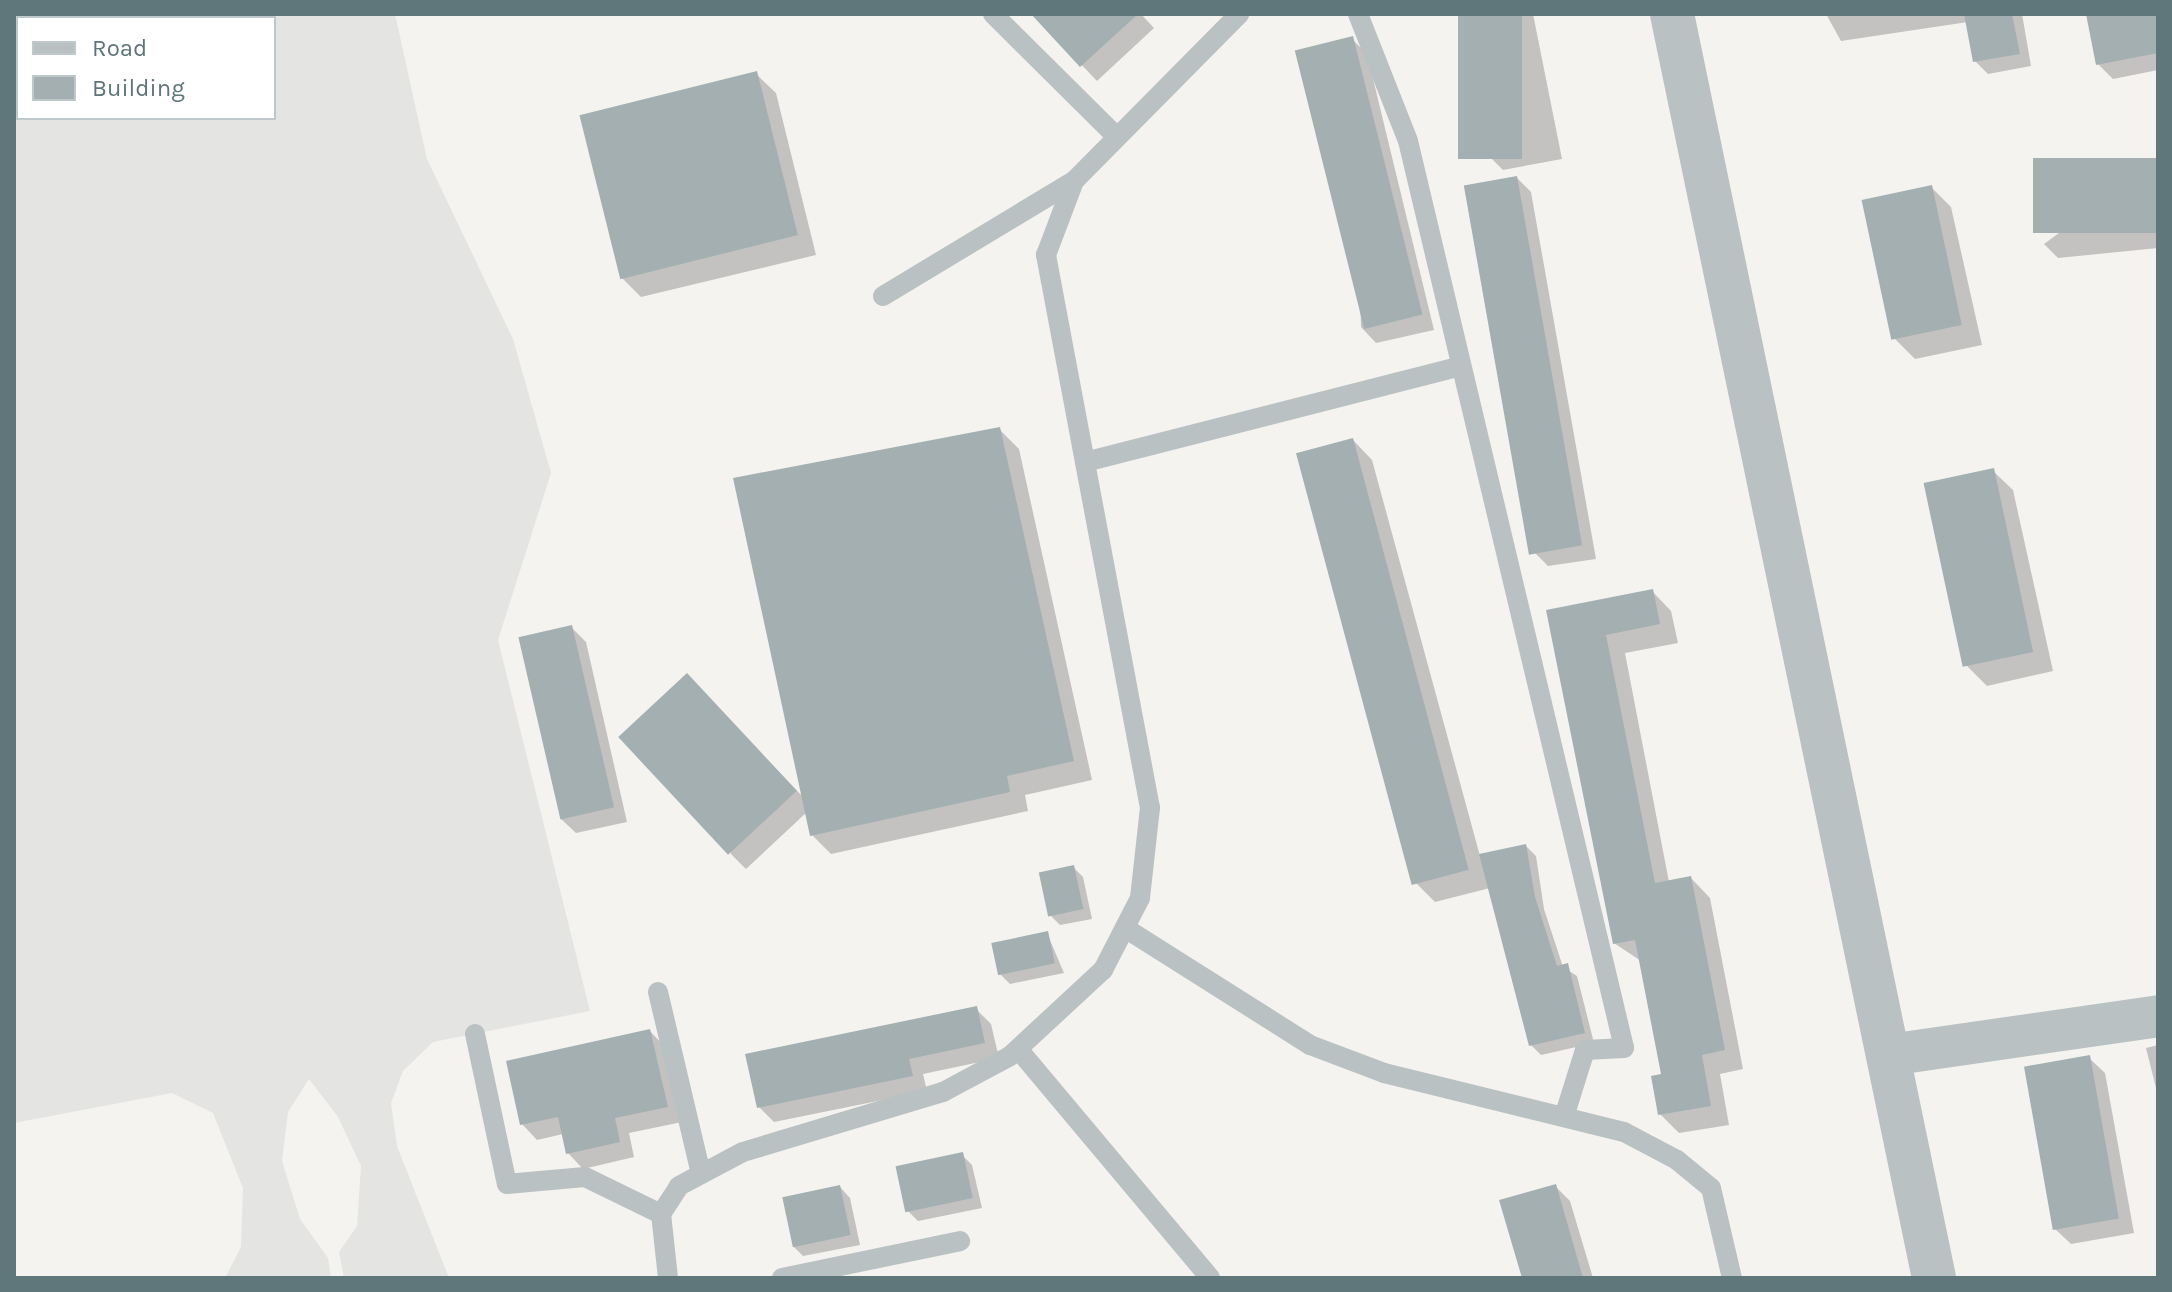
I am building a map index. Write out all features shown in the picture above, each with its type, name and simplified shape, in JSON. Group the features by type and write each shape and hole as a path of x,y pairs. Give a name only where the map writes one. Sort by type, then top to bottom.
{"street":[{"path":"1672,14 1934,1278"},
{"path":"1889,1055 2158,1016"}],"lane":[{"path":"993,14 1115,135"},
{"path":"883,296 1074,181 1115,135 1239,14"},
{"path":"1358,14 1408,141 1624,1048 1585,1050 1564,1117"},
{"path":"668,1278 661,1214 679,1186 743,1152 943,1092 1018,1049 1103,970 1140,898 1150,808 1046,255 1074,181"},
{"path":"1085,462 1461,366"},
{"path":"1125,928 1310,1045 1384,1073 1624,1132 1711,1188 1732,1278"},
{"path":"658,992 701,1174"},
{"path":"475,1034 507,1184 585,1177 661,1214"},
{"path":"1018,1049 1210,1278"},
{"path":"782,1278 960,1241"}],"shaded area":[{"path":"14,14 395,14 427,159 513,339 551,473 498,640 590,1011 433,1042 403,1071 391,1103 397,1146 449,1278 344,1278 339,1252 357,1226 361,1166 338,1117 309,1079 288,1112 282,1161 300,1219 328,1258 331,1278 225,1278 241,1247 243,1188 213,1113 172,1093 14,1123"}],"building":[{"path":"1031,14 1138,14 1080,67"},
{"path":"1458,14 1522,14 1522,159 1458,159"},
{"path":"1964,14 2012,14 2020,54 1973,62"},
{"path":"2086,14 2158,14 2158,53 2096,65"},
{"path":"1353,36 1422,314 1364,329 1295,51"},
{"path":"757,71 798,235 620,279 579,115"},
{"path":"2033,158 2158,158 2158,233 2033,233"},
{"path":"1517,176 1582,545 1529,555 1464,185"},
{"path":"1932,185 1962,325 1891,340 1862,200"},
{"path":"1000,427 1074,761 1007,776 1010,792 810,836 733,478"},
{"path":"1353,438 1469,870 1412,885 1296,453"},
{"path":"1994,468 2033,652 1963,667 1924,483"},
{"path":"1653,589 1660,624 1606,635 1655,883 1691,876 1725,1050 1702,1055 1711,1106 1658,1115 1651,1076 1661,1074 1635,940 1613,944 1546,610"},
{"path":"572,625 614,807 560,820 518,637"},
{"path":"687,673 797,791 728,855 618,737"},
{"path":"1526,844 1535,897 1557,966 1568,963 1585,1033 1529,1046 1479,854"},
{"path":"1074,865 1083,909 1048,917 1039,872"},
{"path":"1048,931 1055,963 998,975 991,943"},
{"path":"977,1006 985,1043 909,1059 913,1076 757,1108 745,1054"},
{"path":"650,1029 668,1107 615,1118 620,1142 566,1154 558,1117 520,1125 506,1061"},
{"path":"2090,1055 2119,1218 2053,1230 2024,1067"},
{"path":"963,1152 973,1198 905,1212 896,1166"},
{"path":"1556,1184 1583,1278 1522,1278 1499,1200"},
{"path":"840,1185 851,1235 793,1247 782,1197"}]}
